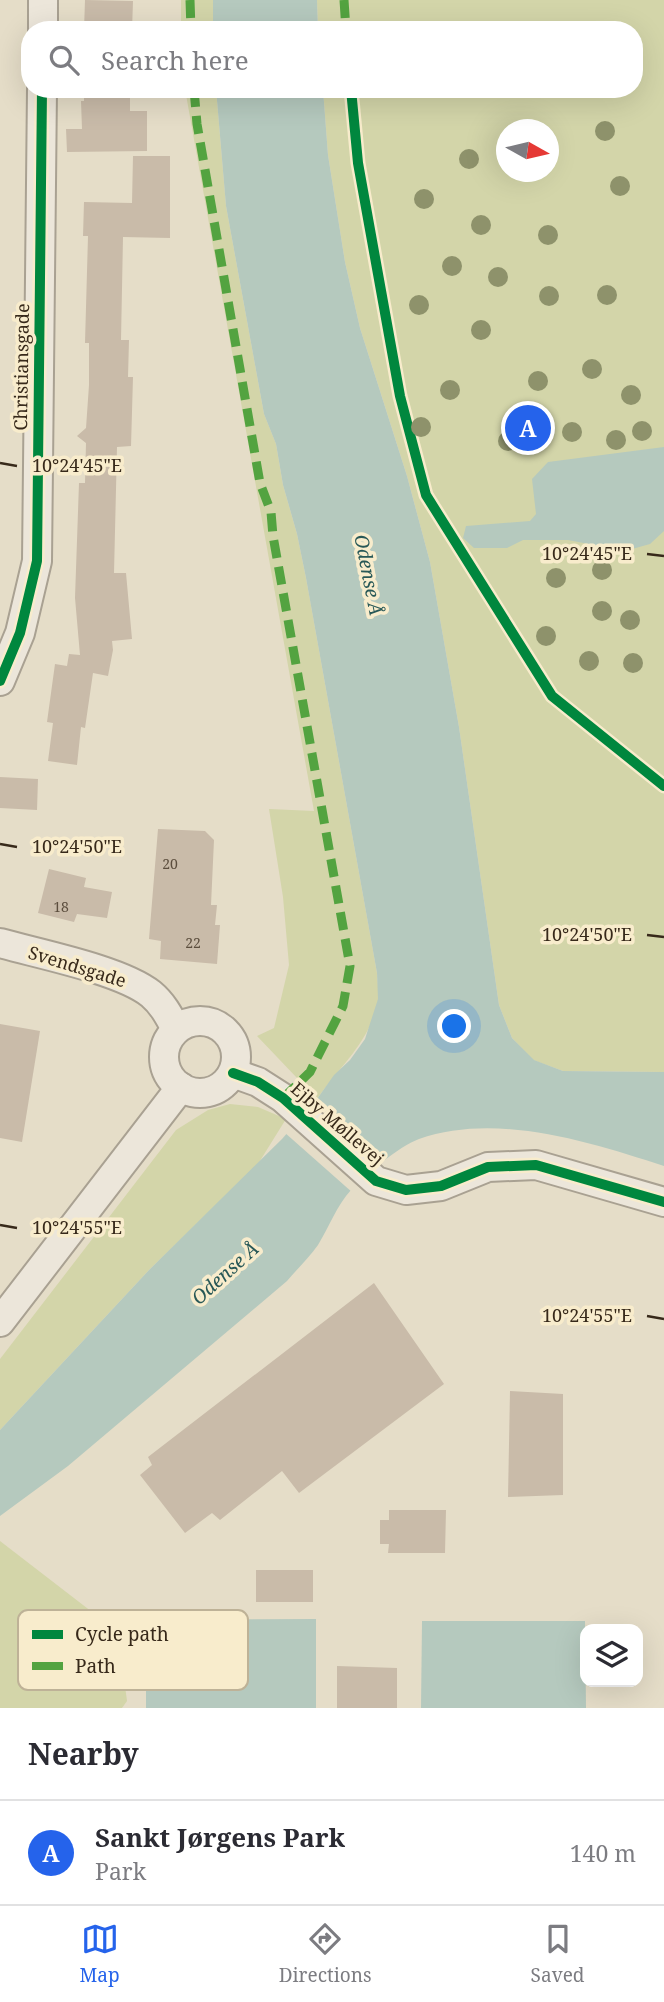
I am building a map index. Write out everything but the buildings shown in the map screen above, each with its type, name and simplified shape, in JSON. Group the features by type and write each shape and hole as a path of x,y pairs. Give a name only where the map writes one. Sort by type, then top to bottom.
{"street":[{"path":"43,0 43,21"},
{"name":"Christiansgade","path":"0,681 20,633 37,562 42,98"},
{"name":"Svendsgade","path":"0,943 100,971 149,992 165,1007 176,1029"},
{"path":"202,1020 214,1023 227,1032 234,1043 236,1060 233,1073 222,1086 208,1092 196,1093 181,1087 171,1077 165,1065 165,1047 176,1029 187,1023 202,1020"},
{"name":"Ejby Møllevej","path":"233,1073 258,1082 283,1098 376,1181 406,1190 441,1186 488,1167 536,1165 664,1202"},
{"path":"0,1322 181,1087"}],"green space":[{"path":"181,0 213,0 213,21 181,21"},
{"path":"317,0 664,0 664,1072 563,1071 533,1060 512,1038 499,1005 459,727 430,562 407,476 360,328 345,262 328,155 324,98 643,98 643,21 318,21"},
{"path":"187,98 217,98 226,206 264,414 276,444 283,485 306,578 377,973 379,998 368,1029 317,1099 257,1036 274,1028 289,965 283,897 269,809 314,811"},
{"path":"230,1104 258,1107 286,1119 258,1164 149,1270 0,1430 0,1359 176,1130 208,1110"},
{"path":"0,1541 89,1610 18,1610 18,1690 126,1690 127,1701 122,1708 0,1708"}],"water":[{"path":"213,0 317,0 318,21 213,21"},
{"name":"Odense Å","path":"217,98 324,98 328,155 345,262 360,328 407,476 430,562 459,727 499,1005 512,1038 534,1060 563,1071 664,1072 664,1166 574,1140 511,1129 449,1131 411,1143 365,1176 351,1190 337,1209 318,1245 287,1281 68,1466 0,1516 0,1430 149,1270 282,1139 365,1039 378,999 377,973 306,578 283,485 276,444 264,414 226,206"},
{"path":"664,447 664,531 650,544 625,551 568,540 523,540 507,548 474,548 463,538 466,526 530,521 536,514 532,479 548,462"},
{"path":"248,1619 316,1619 316,1708 146,1708 146,1690 248,1690"},
{"path":"422,1621 585,1621 585,1624 580,1624 580,1687 586,1687 586,1708 421,1708"}],"pier":[{"path":"312,1099 386,1164 353,1193 284,1132"}],"marked path":[{"path":"190,0 191,21"},
{"path":"344,0 345,21"},
{"path":"195,98 197,124 260,483 271,512 273,536 350,966 343,1006 310,1072 283,1098"}],"cycle path":[{"path":"0,681 20,633 37,561 42,98"},
{"path":"352,98 358,163 400,396 426,495 552,696 664,786"},
{"path":"233,1073 258,1082 283,1098 376,1181 406,1190 441,1186 488,1167 536,1165 664,1202"}],"place":[{"name":"Sankt Jørgens Park","path":"528,428"}]}
